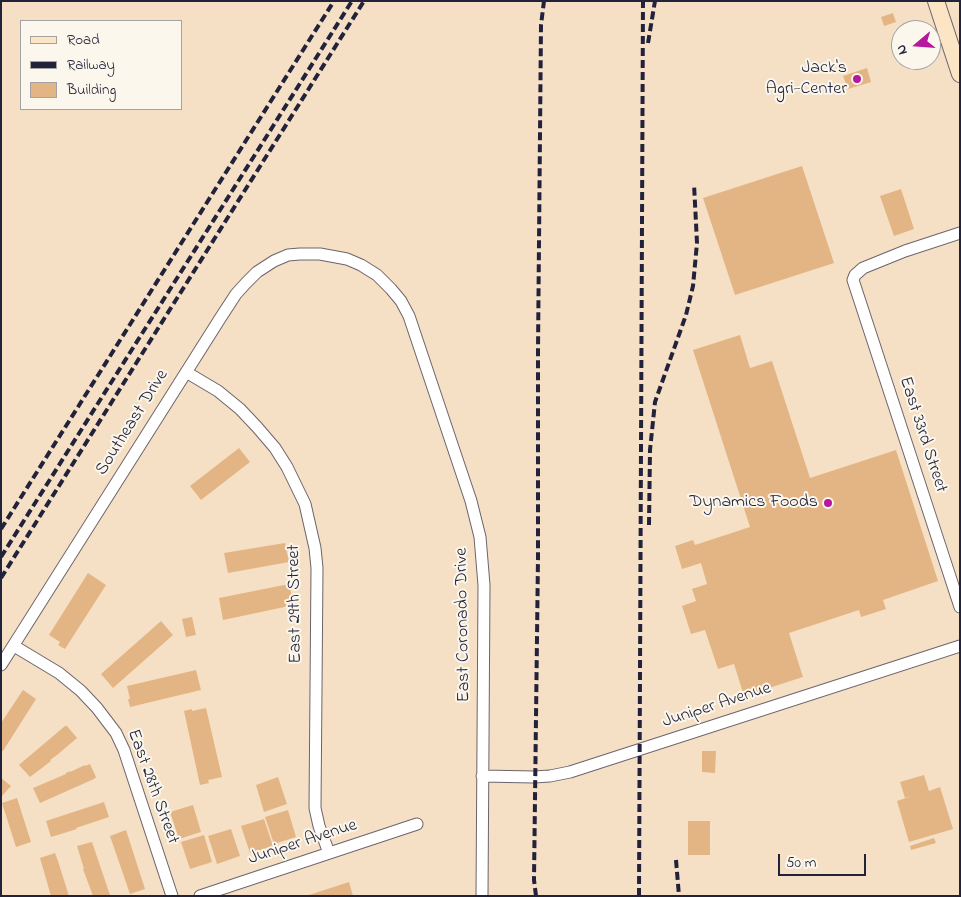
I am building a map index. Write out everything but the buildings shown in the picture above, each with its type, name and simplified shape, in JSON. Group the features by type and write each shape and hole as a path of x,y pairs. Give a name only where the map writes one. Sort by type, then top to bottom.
{"main road":[{"path":"936,1 960,74"}],"street":[{"name":"East 33rd Street","path":"960,232 883,259 863,268 855,275 853,280 960,607"},
{"name":"Southeast Drive","path":"1,665 236,294 257,272 288,255 320,254 333,256"},
{"name":"East Coronado Drive","path":"333,256 361,265 377,275 401,301 414,330 471,501 480,537 484,585 482,896"},
{"name":"East 29th Street","path":"186,372 218,391 240,409 257,427 283,460 304,504 315,548 316,568 315,808 319,826 329,853"},
{"name":"East 28th Street","path":"14,646 59,673 81,691 97,708 116,734 124,750 172,896"},
{"name":"Juniper Avenue","path":"482,776 534,777 570,772 960,646"},
{"name":"Juniper Avenue","path":"200,896 417,824"}],"railway":[{"path":"1,529 334,1"},
{"path":"1,557 352,1"},
{"path":"1,578 364,1"},
{"path":"536,896 534,880 538,557 538,350 541,25 544,1"},
{"path":"639,896 643,1"},
{"path":"648,43 655,1"},
{"path":"649,525 650,450 655,402 686,315 693,286 697,243 694,184"},
{"path":"676,860 679,896"}],"place":[{"name":"Jack's Agri-Center","path":"857,79"},
{"name":"Dynamics Foods","path":"828,503"}]}
